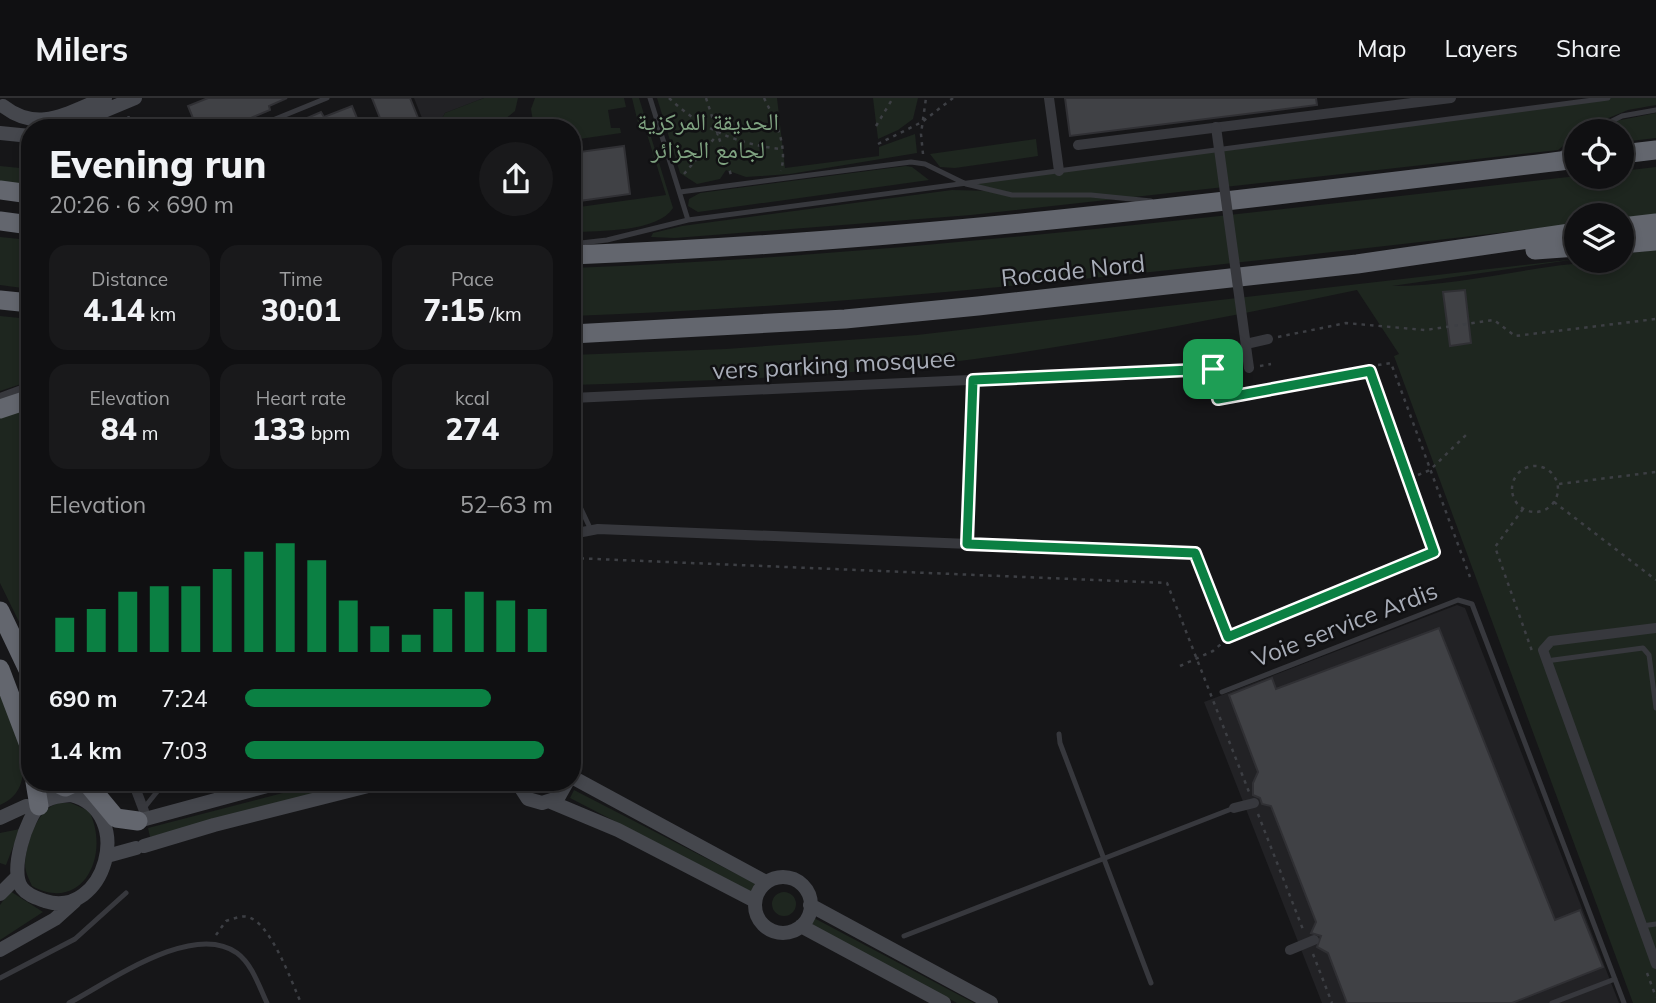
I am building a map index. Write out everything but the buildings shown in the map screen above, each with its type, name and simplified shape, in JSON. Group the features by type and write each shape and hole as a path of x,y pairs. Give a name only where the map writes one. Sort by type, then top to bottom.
{"highway":[{"path":"1634,153 1656,150"},
{"path":"581,254 763,244 1192,204 1564,161"},
{"path":"0,190 21,193"},
{"path":"0,221 21,224"},
{"path":"1634,226 1656,223"},
{"name":"Rocade Nord","path":"581,334 845,319 1339,266 1564,234"},
{"path":"1634,243 1656,241"},
{"path":"1339,266 1412,264 1564,248"},
{"path":"0,300 21,302"},
{"path":"581,344 754,334 845,319"},
{"path":"0,409 21,403"},
{"path":"0,611 21,655"},
{"path":"0,654 20,699"},
{"path":"1,672 20,699"},
{"path":"1,672 21,724"},
{"path":"37,791 38,807"},
{"path":"87,791 92,804"},
{"path":"92,791 116,818 139,818"}],"street":[{"path":"46,119 105,98"},
{"path":"85,119 135,98"},
{"path":"1049,98 1059,171"},
{"path":"1078,145 1451,98"},
{"path":"2,102 23,119"},
{"path":"0,123 2,102"},
{"path":"1216,127 1250,368"},
{"path":"0,132 21,135"},
{"path":"1246,344 1268,339"},
{"name":"vers parking mosquee","path":"581,398 1213,369 1218,399 1370,371 1434,552 1228,637"},
{"path":"0,398 21,390"},
{"path":"581,532 591,530 1195,553 1228,637"},
{"path":"1656,628 1551,641 1543,650 1656,964"},
{"path":"581,782 766,883"},
{"path":"134,791 139,818"},
{"path":"106,830 139,818 246,791"},
{"path":"107,856 214,825 348,791"},
{"path":"523,791 528,799 542,803 551,802 618,830 755,901"},
{"path":"551,802 564,791"},
{"path":"0,894 17,876 28,823 38,807 47,800 71,795 92,804 106,830 107,856 94,883 55,919 0,950"},
{"path":"1234,808 1254,803"},
{"path":"0,818 26,806 38,807"},
{"path":"0,873 17,876"},
{"path":"17,876 21,887 34,897 53,903 77,899"},
{"path":"776,878 797,881 805,889 810,913 801,926 782,933 771,931 759,920 755,901 766,883 776,878"},
{"path":"810,905 991,1003"},
{"path":"801,926 944,1003"},
{"path":"1290,950 1311,941"}],"lane":[{"path":"273,119 316,100 327,98"},
{"path":"650,98 688,219"},
{"path":"581,243 607,240 688,219 1608,98"},
{"path":"1616,119 1656,110"},
{"path":"1549,163 1564,151"},
{"path":"925,159 930,168"},
{"path":"680,192 911,162 966,184 1012,195 1091,195 1192,204"},
{"path":"967,544 973,380"},
{"path":"581,509 591,530"},
{"name":"Voie service Ardis","path":"1222,692 1458,600 1469,602 1478,611 1615,979"},
{"path":"1546,661 1643,648 1649,655 1656,708"},
{"path":"1059,734 1060,743 1151,983"},
{"path":"139,818 158,791"},
{"path":"904,936 1234,808"},
{"path":"0,978 75,940 126,893"},
{"path":"1642,926 1656,924"},
{"path":"69,1003 157,956 183,946 211,944 222,945 238,954 252,970 267,1003"},
{"path":"1552,1003 1615,979 1624,1003"}],"path":[{"path":"669,98 696,121 718,134 745,144 781,149"},
{"path":"706,98 734,184"},
{"path":"764,98 778,126 783,162 780,177"},
{"path":"876,126 893,98"},
{"path":"925,159 922,122 926,98"},
{"path":"878,144 922,122 953,98"},
{"path":"677,181 718,134"},
{"path":"1268,339 1346,323 1425,330 1494,320 1515,336 1656,318"},
{"path":"1407,480 1430,470 1466,435"},
{"path":"1540,466 1553,474 1558,484 1554,502 1538,512 1523,509 1513,496 1513,480 1524,468 1540,466"},
{"path":"1430,470 1470,577"},
{"path":"1558,484 1656,472"},
{"path":"1554,502 1656,580"},
{"path":"581,558 1167,583 1311,941 1332,1003"},
{"path":"1180,666 1213,651 1228,637"},
{"path":"211,944 226,921 247,917 255,921 280,957 301,1003"}],"shaded area":[{"path":"414,98 484,98 445,113 442,119 422,119"},
{"path":"1457,605 1465,608 1619,1003 1322,1003 1204,702"}],"green space":[{"path":"484,98 518,98 515,111 505,119 442,119 445,113"},
{"path":"535,98 624,98 626,107 608,110 611,128 620,128 621,133 581,139 581,119 533,119 531,109"},
{"path":"632,98 639,98 673,208 655,222 642,226 581,232 581,207 666,195 646,131 640,131"},
{"name":"الحديقة المركزية لجامع الجزائر","path":"657,98 777,98 785,168 879,156 879,147 915,134 917,153 790,174 746,177 726,170 720,179 697,184 680,173"},
{"path":"873,98 918,98 913,119 898,130 878,139"},
{"path":"1608,98 1656,98 1656,105 1628,110 1606,119 1564,119 1564,145 1558,150 971,215 675,238 651,237 653,233 682,226 952,190 992,191 966,184"},
{"path":"1656,113 1656,138 1634,141 1634,119 1626,119"},
{"path":"1036,139 1038,156 955,168 940,167 930,154"},
{"path":"0,166 21,168 21,190 0,187"},
{"path":"912,167 929,180 698,212 688,206 689,199 700,193"},
{"path":"1656,167 1656,215 1634,218 1634,203 1564,203 1564,225 1201,267 950,292 581,316 581,268 698,262 950,243 1564,177 1564,189 1634,189 1634,170"},
{"path":"0,237 21,239 21,288 0,285"},
{"path":"1656,250 1656,1003 1633,1003 1394,356 1399,354 1357,290 1143,332 928,365 795,376 581,385 581,355 726,349 917,335 1564,260 1392,286 1450,282 1564,265 1564,273 1634,273 1634,253"},
{"path":"0,316 21,318 21,384 0,391"},
{"path":"21,410 21,626 0,583 0,418"},
{"path":"0,693 21,754 21,784 13,796 0,805"},
{"path":"290,791 325,791 150,837 148,828"},
{"path":"576,791 756,884 752,892 570,798"},
{"path":"71,803 89,811 97,845 88,875 78,886 66,892 50,893 32,886 25,864 30,837 39,819 51,806"},
{"path":"20,829 6,865 0,863 0,833"},
{"path":"10,891 43,912 0,940 0,905"},
{"path":"784,892 793,895 796,904 793,913 784,916 775,913 772,904 775,895"},
{"path":"814,918 974,1003 957,1003 811,925"}],"route":[{"path":"1213,369 1218,399 1296,382 1370,371 1384,418 1434,552 1228,637 1195,553 967,544 973,380 1213,369"}]}
